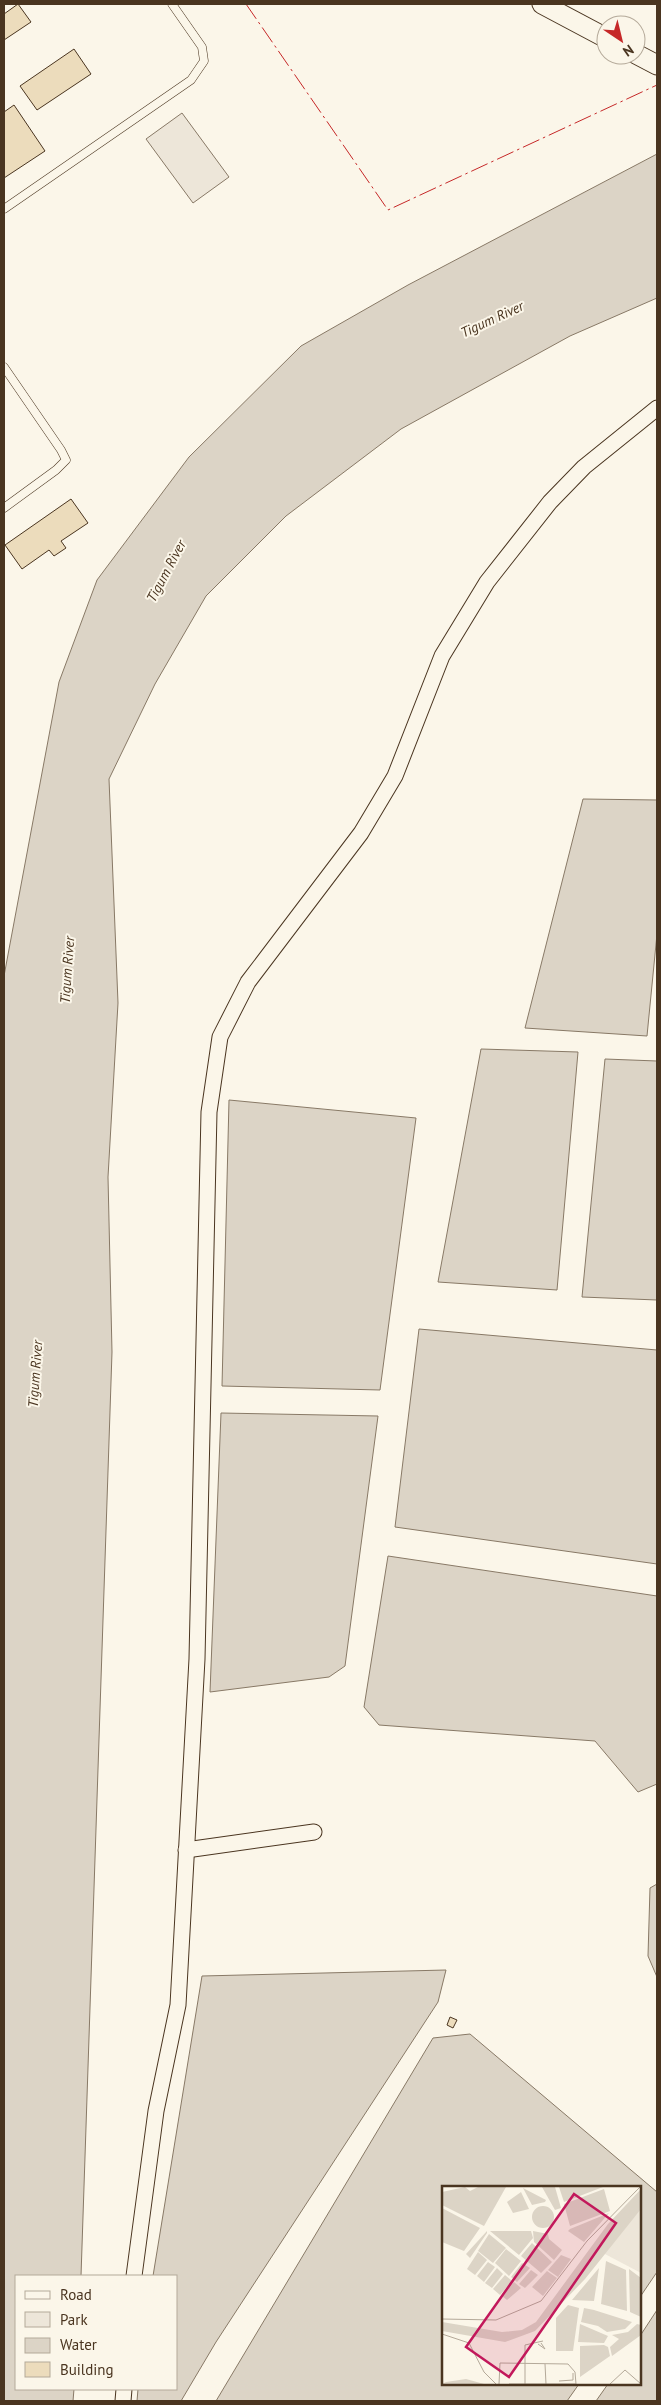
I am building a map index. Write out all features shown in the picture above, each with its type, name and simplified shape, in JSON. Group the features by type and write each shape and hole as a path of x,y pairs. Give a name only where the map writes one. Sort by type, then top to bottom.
{"street":[{"path":"542,4 596,33"},
{"path":"134,2275 156,2111 178,2005 197,1659 209,1112 220,1037 248,982 361,833 395,776 442,656 487,582 550,502 584,467 657,408"},
{"path":"186,1850 314,1832"}],"lane":[{"path":"4,209 191,80 204,61 202,47 172,4"},
{"path":"4,367 62,450 66,460 56,470 4,508"}],"green space":[{"path":"182,113 229,177 193,203 146,139"}],"water":[{"name":"Tigum River","path":"657,154 657,298 570,336 401,429 286,516 206,596 155,684 109,779 118,1003 108,1177 112,1352 81,2275 15,2275 15,2390 74,2390 73,2401 4,2401 4,976 59,682 97,580 189,457 301,346 408,285"},
{"path":"583,799 657,800 657,934 647,1036 525,1028"},
{"path":"481,1049 578,1052 557,1290 438,1282"},
{"path":"605,1059 657,1061 657,1300 582,1297"},
{"path":"229,1100 416,1118 380,1390 222,1386"},
{"path":"419,1329 657,1350 657,1564 395,1527"},
{"path":"221,1413 378,1416 345,1666 329,1677 210,1692"},
{"path":"388,1556 657,1596 657,1784 638,1792 595,1741 379,1725 364,1707"},
{"path":"657,1884 657,1977 648,1956 650,1888"},
{"path":"446,1970 438,2002 216,2342 181,2401 137,2401 138,2390 178,2390 178,2275 153,2275 202,1976"},
{"path":"470,2034 657,2192 657,2272 641,2296 641,2186 442,2186 442,2385 578,2385 567,2401 216,2401 433,2038"},
{"path":"657,2310 657,2401 596,2401 607,2385 641,2385 641,2334"}],"building":[{"path":"18,4 31,22 4,40 4,14"},
{"path":"74,49 91,74 37,110 20,86"},
{"path":"14,105 45,151 4,178 4,112"},
{"path":"71,499 88,523 61,541 66,548 54,556 49,550 22,569 5,545"},
{"path":"450,2017 457,2020 453,2028 447,2025"}],"power":[{"path":"246,4 388,210 657,85"}]}
